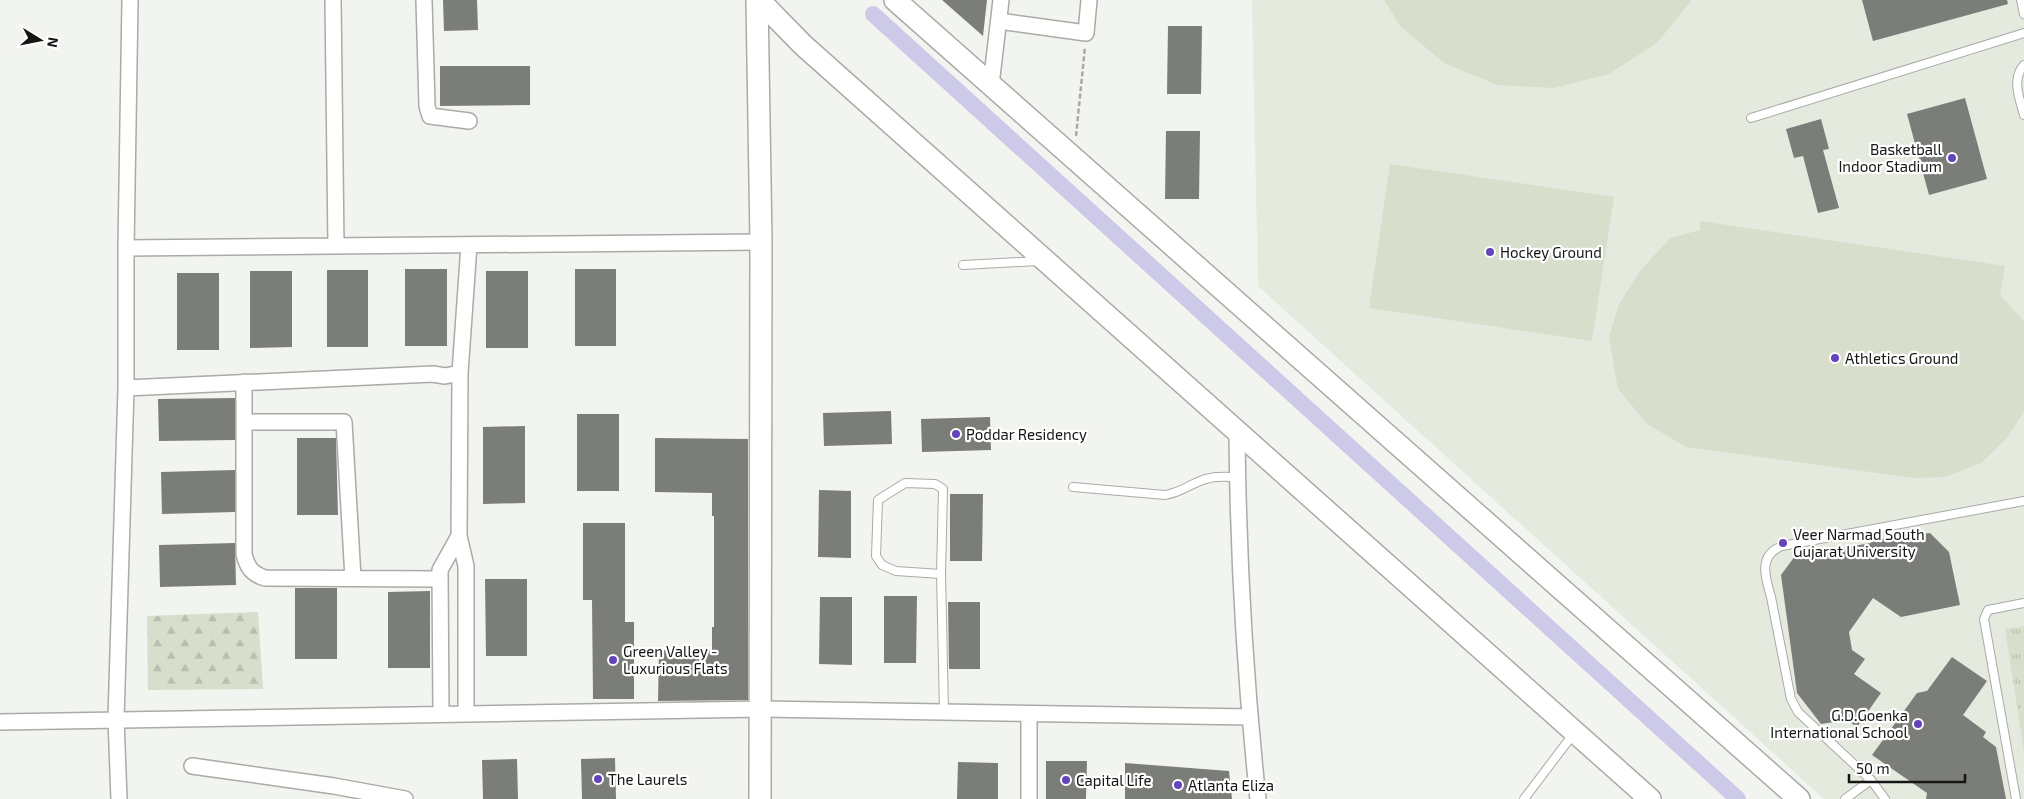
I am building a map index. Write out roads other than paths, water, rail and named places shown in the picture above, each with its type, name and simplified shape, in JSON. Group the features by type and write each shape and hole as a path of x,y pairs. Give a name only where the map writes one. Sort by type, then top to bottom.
{"street":[{"path":"119,799 116,720 126,388 130,0"},
{"path":"333,0 336,246"},
{"path":"424,0 427,106 430,116 469,121"},
{"path":"758,0 761,242 760,799"},
{"path":"758,0 802,45 1650,799"},
{"path":"895,0 1799,799"},
{"path":"992,85 1001,0"},
{"path":"999,21 1086,33 1089,0"},
{"path":"126,248 761,242"},
{"path":"466,714 466,566 459,536 460,373 469,245"},
{"path":"126,388 433,374 445,376 460,373"},
{"path":"244,382 244,554 247,566 256,575 265,578 440,579"},
{"path":"244,422 344,422 353,578"},
{"path":"1237,433 1250,717 1258,799"},
{"path":"441,714 440,570 459,536"},
{"path":"0,722 761,709 1250,717"},
{"path":"1029,714 1029,799"},
{"path":"192,766 332,793 405,799"}],"lane":[{"path":"2021,0 2024,14"},
{"path":"1750,118 2024,33"},
{"path":"2024,65 2020,69 2017,78 2017,90 2024,116"},
{"path":"963,265 1044,261"},
{"path":"1073,487 1165,495 1177,493 1209,478 1238,477"},
{"path":"941,574 896,572 882,566 876,556 878,500 905,483 935,484 943,489 941,574 944,712"},
{"path":"1885,799 1871,780 1798,712 1791,700 1767,582 1766,559 1773,549 1782,546 2024,501"},
{"path":"2016,799 1984,619 1988,610 2024,603"},
{"path":"1524,799 1575,732"},
{"path":"1845,799 1871,780"}],"waterway":[{"path":"873,14 1738,799"}],"place":[{"name":"Basketball Indoor Stadium","path":"1952,158"},
{"name":"Hockey Ground","path":"1490,252"},
{"name":"Athletics Ground","path":"1835,358"},
{"name":"Poddar Residency","path":"956,434"},
{"name":"Veer Narmad South Gujarat University","path":"1783,543"},
{"name":"Green Valley - Luxurious Flats","path":"613,660"},
{"name":"G.D.Goenka International School","path":"1918,724"},
{"name":"The Laurels","path":"598,779"},
{"name":"Capital Life","path":"1066,780"},
{"name":"Atlanta Eliza","path":"1178,785"}]}
